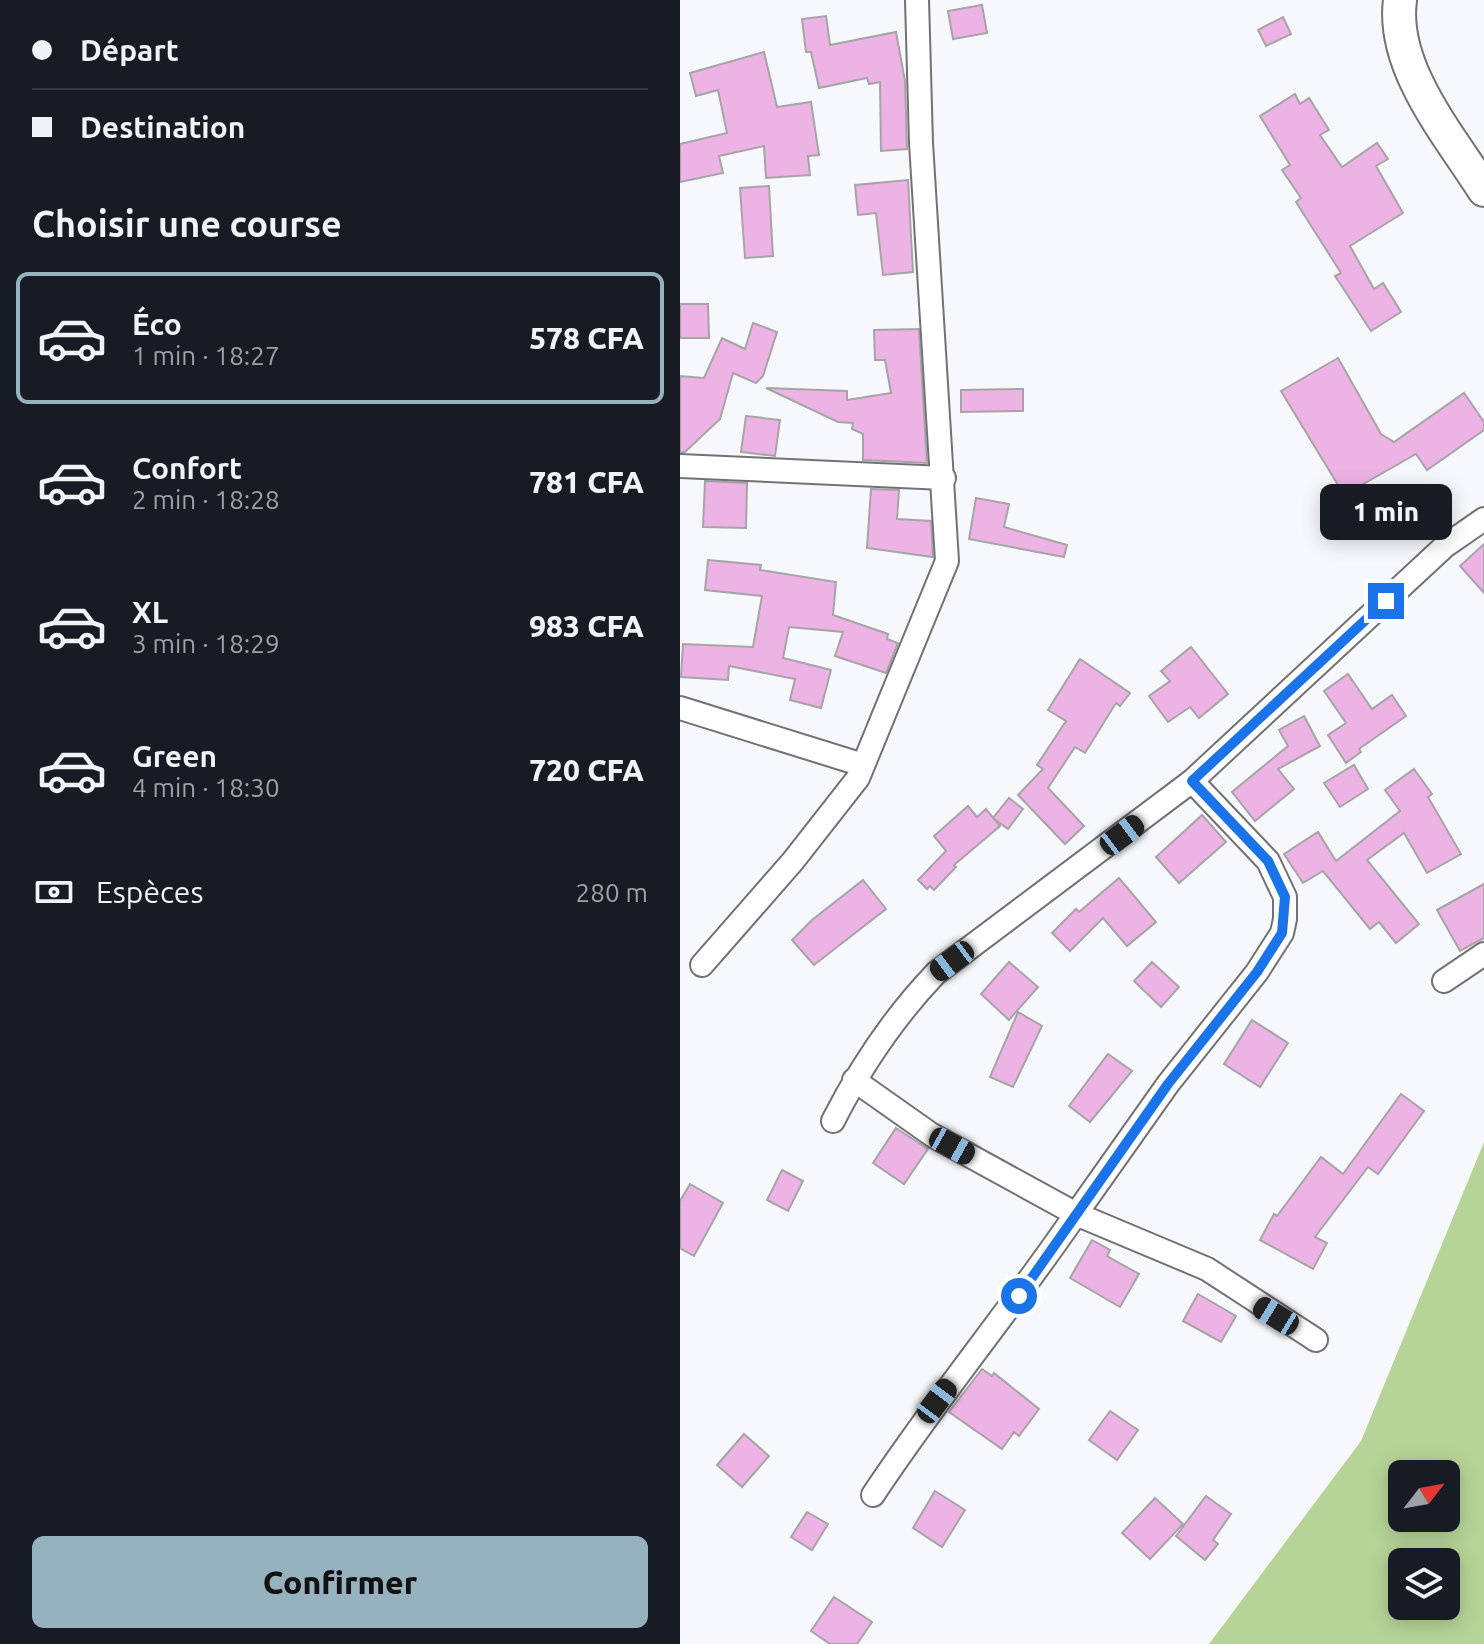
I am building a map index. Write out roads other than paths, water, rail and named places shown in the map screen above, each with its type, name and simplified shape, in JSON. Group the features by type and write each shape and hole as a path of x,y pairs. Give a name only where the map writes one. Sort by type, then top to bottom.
{"main road":[{"path":"1400,0 1406,55 1429,104 1484,190"}],"street":[{"path":"702,965 793,861 863,765 947,561 921,143 917,0"},
{"path":"680,466 944,478"},
{"path":"833,1121 854,1080 904,1006 936,973 1192,781 1445,546 1484,519"},
{"path":"680,708 863,765"},
{"path":"873,1495 937,1401 1019,1296 1168,1084 1257,972 1282,933 1285,897 1268,861 1192,781"},
{"path":"1444,981 1484,954"},
{"path":"854,1080 932,1135 1076,1214 1207,1269 1316,1340"}]}
